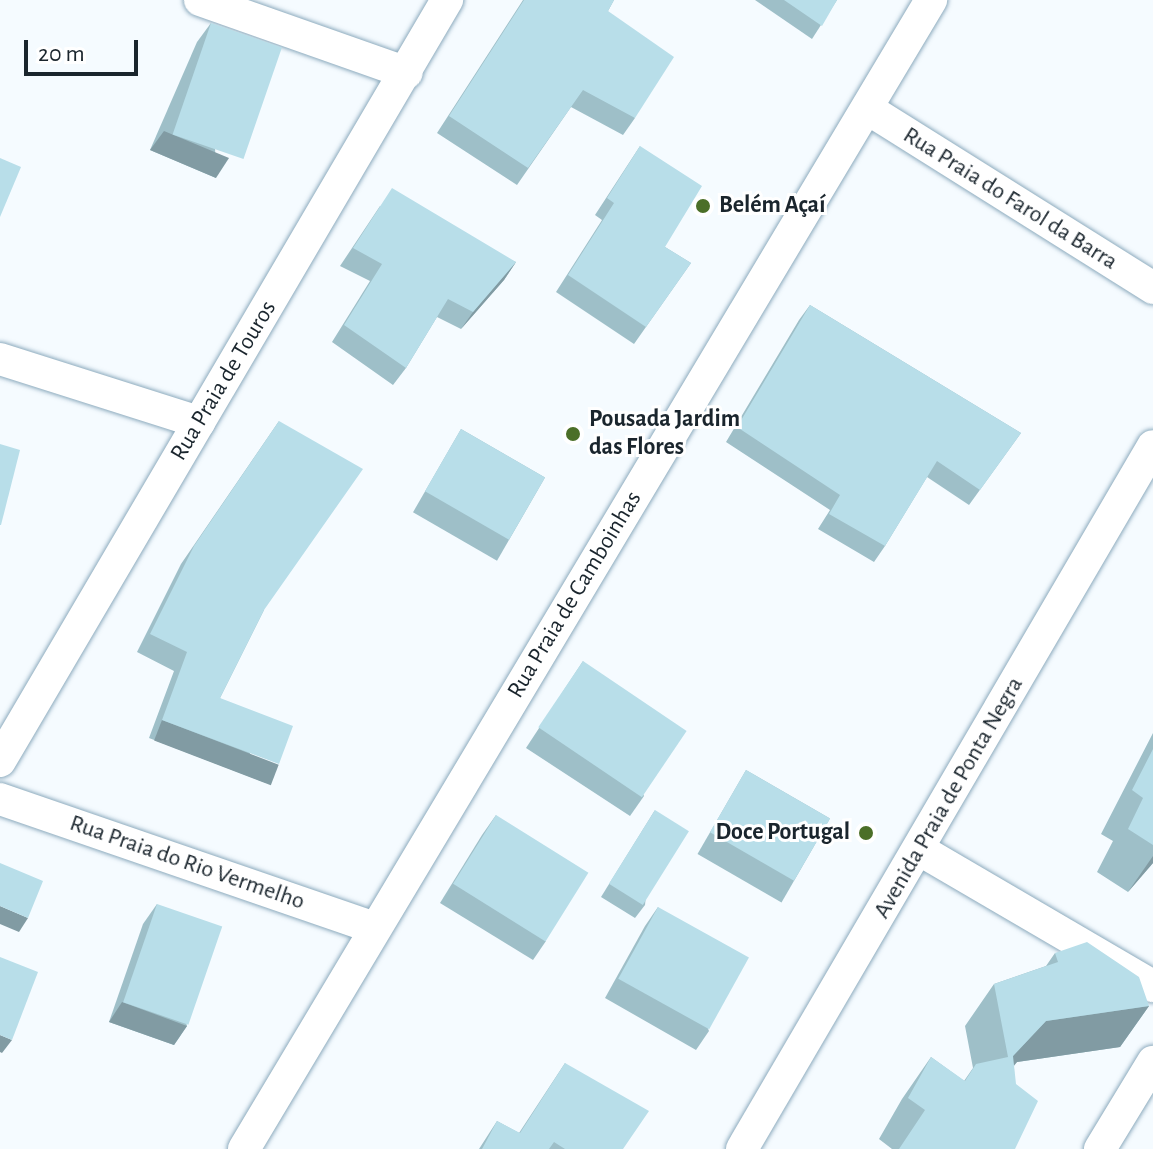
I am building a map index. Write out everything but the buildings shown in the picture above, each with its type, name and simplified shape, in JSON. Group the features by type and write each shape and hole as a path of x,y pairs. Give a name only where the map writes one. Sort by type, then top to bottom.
{"street":[{"path":"200,0 407,73"},
{"name":"Rua Praia de Touros","path":"0,761 407,73 447,0"},
{"name":"Rua Praia de Camboinhas","path":"244,1149 931,0"},
{"name":"Rua Praia do Farol da Barra","path":"868,109 1153,288"},
{"path":"0,359 199,422"},
{"name":"Avenida Praia de Ponta Negra","path":"742,1149 920,850 1153,446"},
{"name":"Rua Praia do Rio Vermelho","path":"0,799 374,928"},
{"path":"920,850 1153,986"},
{"path":"1100,1149 1153,1062"}],"place":[{"name":"Belém Açaí","path":"703,206"},
{"name":"Pousada Jardim das Flores","path":"573,434"},
{"name":"Doce Portugal","path":"866,833"}]}
